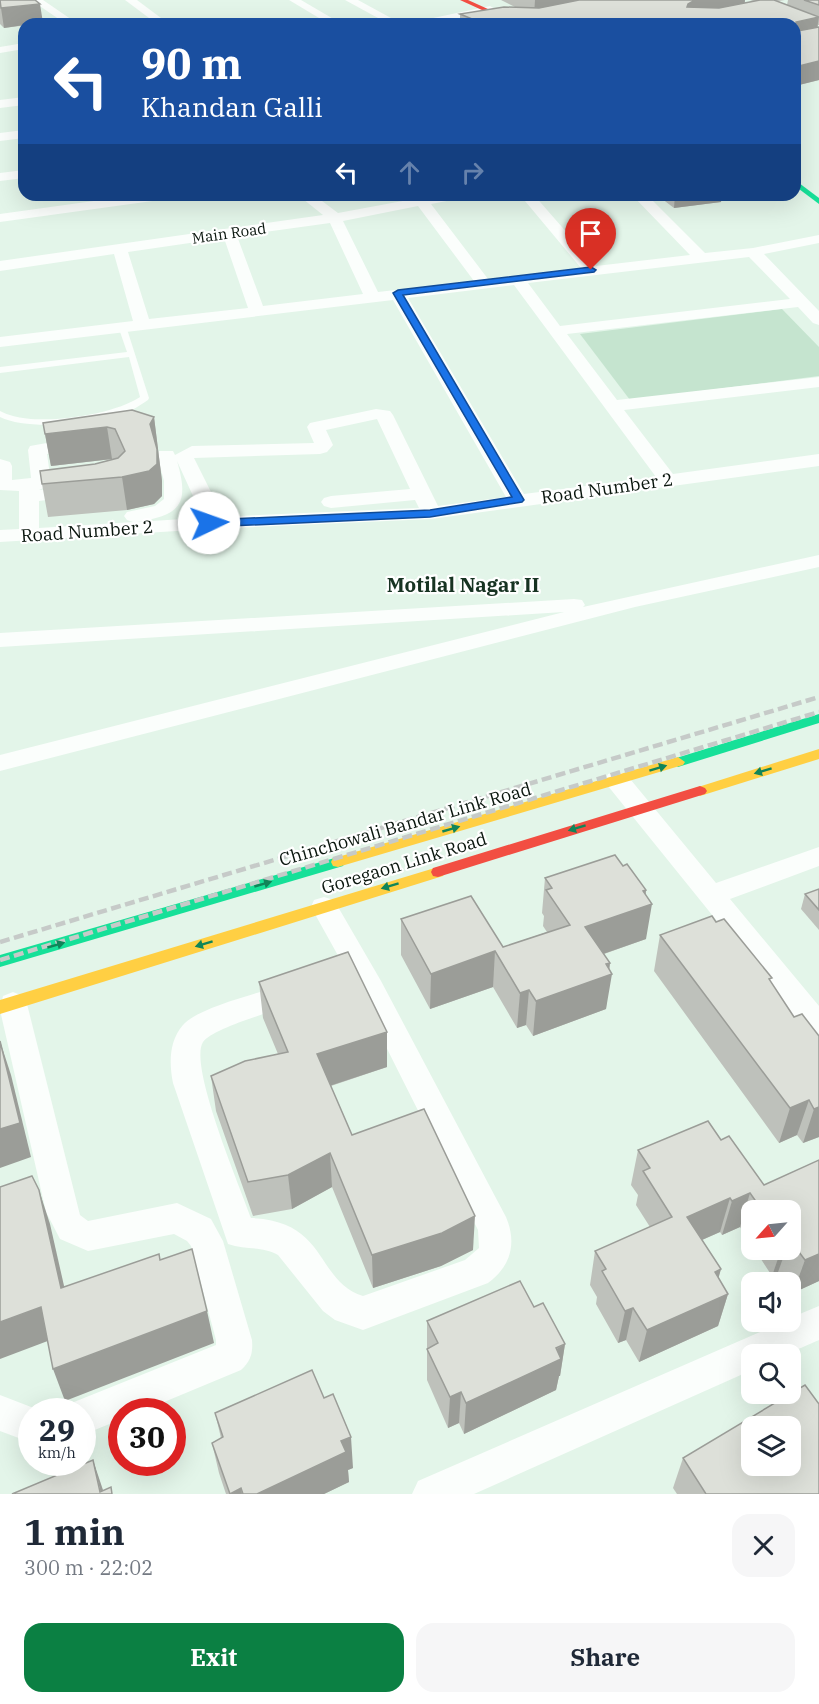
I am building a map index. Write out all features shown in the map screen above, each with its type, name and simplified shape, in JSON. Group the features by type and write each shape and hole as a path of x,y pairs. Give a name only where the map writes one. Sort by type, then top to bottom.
{"main road":[{"path":"465,0 490,6 514,18"},
{"path":"801,172 819,186"},
{"path":"801,187 819,202"},
{"name":"Chinchowali Bandar Link Road","path":"0,961 617,780 819,718"},
{"name":"Goregaon Link Road","path":"6,1006 819,754"}],"street":[{"path":"36,0 64,18"},
{"path":"130,0 156,18"},
{"path":"294,0 326,18"},
{"path":"350,0 385,18"},
{"path":"443,18 490,6"},
{"path":"0,50 18,47"},
{"path":"0,104 18,102"},
{"path":"0,138 18,135"},
{"path":"0,177 18,175"},
{"path":"0,218 123,201"},
{"path":"313,201 335,218 372,296"},
{"name":"Main Road","path":"0,266 335,218 425,201"},
{"path":"532,201 591,270"},
{"path":"645,201 700,257"},
{"path":"422,202 483,283"},
{"path":"229,233 256,309"},
{"path":"0,342 256,309 753,252 819,239"},
{"path":"120,249 142,324"},
{"path":"753,252 819,320"},
{"path":"517,279 668,480"},
{"path":"398,293 518,500"},
{"path":"555,331 802,302"},
{"path":"612,406 819,382"},
{"path":"421,494 208,516 203,496 184,456 192,452 320,448 324,445 316,427 376,414 384,416 421,494 430,513"},
{"path":"29,527 37,450 44,447 96,441"},
{"path":"0,523 29,527 162,511 172,503 176,489 166,455"},
{"name":"Road Number 2","path":"0,536 29,527 208,516 430,513 818,462"},
{"path":"0,465 3,466 2,483 4,486 99,488"},
{"path":"32,486 61,473"},
{"path":"0,763 633,602 819,561"},
{"path":"0,640 633,602"},
{"path":"617,780 819,1027"},
{"path":"711,895 819,856"},
{"path":"324,907 338,978 494,1228 496,1245 492,1261 476,1272 363,1313 346,1310 329,1294 297,1251 278,1238 240,1233 184,1068 186,1048 194,1032 208,1023 338,978"},
{"path":"6,1006 62,1212 68,1226 76,1234 88,1236 177,1218 199,1230 206,1241 234,1340 235,1352 228,1359 96,1411"},
{"path":"432,1494 819,1323"},
{"path":"0,1413 18,1420"}],"lane":[{"path":"0,414 6,419 35,422 82,418 130,408 145,398 122,326"},
{"path":"0,370 132,354"}],"green space":[{"path":"782,309 819,347 819,376 630,400 580,334"}],"building":[{"path":"0,0 35,0 40,4 1,8"},
{"path":"579,0 695,0 687,7 719,8 760,0 774,0 819,17 801,21 801,18 470,18 460,14 504,7 539,8"},
{"path":"804,0 819,0 819,5"},
{"path":"819,27 819,61 801,66 801,30"},
{"path":"132,410 154,417 150,424 157,449 157,464 149,471 122,477 42,484 40,471 95,464 118,458 125,451 115,429 107,427 45,434 43,423"},
{"path":"615,855 623,866 627,864 646,890 643,891 652,904 585,927 610,963 606,964 612,974 536,1001 529,990 520,993 495,951 431,974 401,919 471,896 503,947 570,925 546,890 552,888 545,878"},
{"path":"819,889 819,910 805,894"},
{"path":"712,916 716,922 724,919 772,978 769,979 794,1017 802,1014 819,1036 819,1107 814,1109 809,1100 790,1108 660,935"},
{"path":"348,952 387,1032 317,1054 352,1135 424,1109 475,1216 442,1233 372,1255 330,1153 288,1175 248,1182 211,1076 245,1061 288,1052 259,982"},
{"path":"0,1041 20,1123 0,1129"},
{"path":"708,1121 721,1140 729,1136 764,1185 819,1160 819,1254 805,1260 801,1255 801,1200 755,1200 750,1193 732,1201 730,1198 687,1217 721,1269 715,1272 728,1294 647,1330 633,1308 625,1311 602,1271 606,1269 595,1251 672,1217 643,1171 650,1168 638,1150"},
{"path":"32,1176 39,1190 61,1288 159,1254 160,1260 192,1249 207,1311 53,1369 41,1307 0,1322 0,1187"},
{"path":"520,1281 534,1307 543,1303 565,1344 556,1348 561,1359 466,1403 461,1392 450,1397 427,1349 438,1343 427,1321"},
{"path":"312,1370 324,1398 333,1394 351,1437 341,1441 346,1452 257,1494 243,1494 241,1488 230,1494 212,1443 223,1437 215,1413"},
{"path":"805,1385 819,1404 819,1494 706,1494 683,1458 741,1423 741,1476 801,1476 801,1416 753,1416 773,1404 801,1404 801,1387"},
{"path":"96,1474 100,1492 111,1487 112,1494 12,1494 55,1476 96,1476"}],"railway":[{"path":"0,942 819,697"},
{"path":"0,960 819,712"}],"traffic: fast":[{"path":"801,187 819,202"},
{"path":"678,762 819,718"},
{"path":"0,961 338,862"}],"traffic: slow":[{"path":"700,791 819,754"},
{"path":"338,862 678,762"},
{"path":"0,1007 438,872"}],"traffic: jam":[{"path":"463,0 504,18"},
{"path":"438,872 700,791"}],"district":[{"name":"Motilal Nagar II","path":"463,584"}],"route":[{"path":"209,523 430,513 518,500 398,293 591,270"}]}
